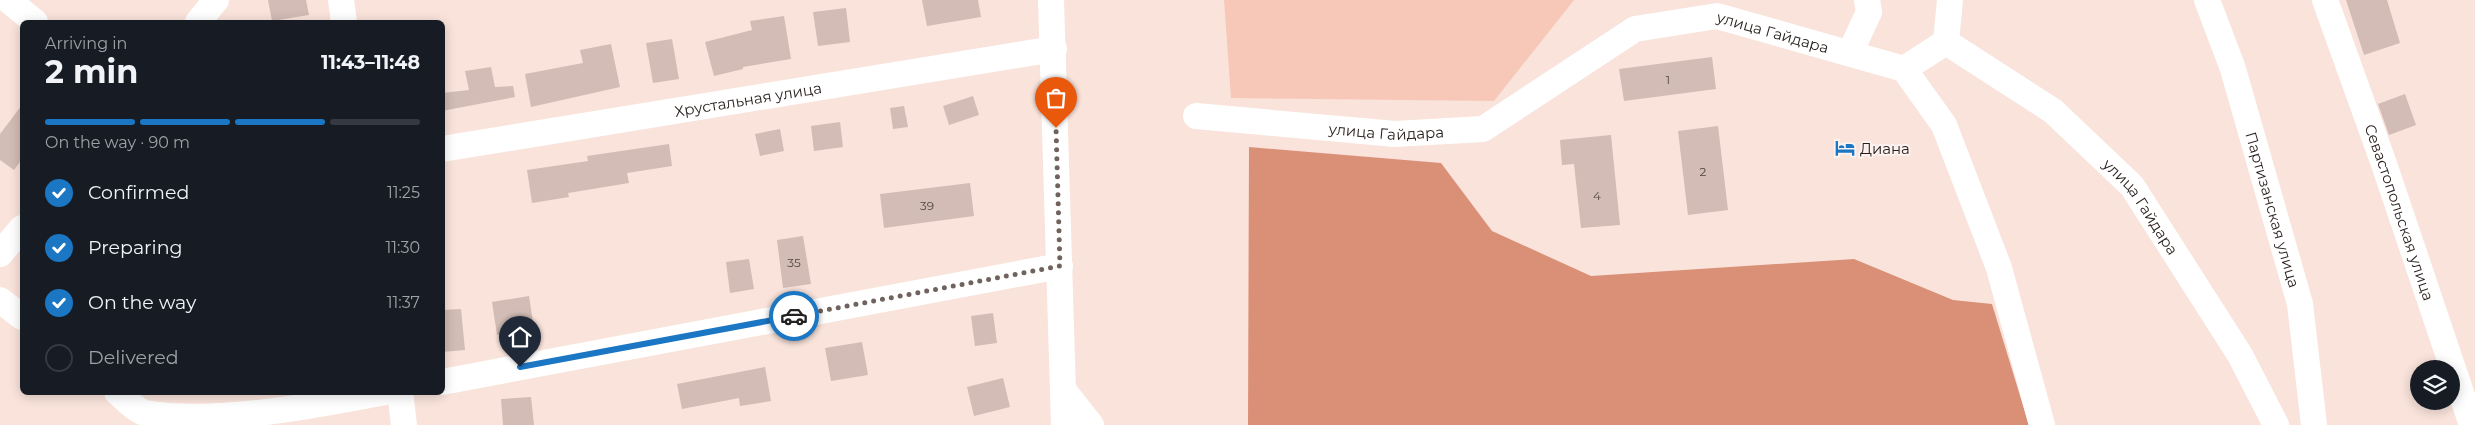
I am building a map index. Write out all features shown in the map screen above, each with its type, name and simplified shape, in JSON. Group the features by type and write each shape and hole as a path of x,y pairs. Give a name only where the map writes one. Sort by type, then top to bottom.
{"street":[{"path":"8,0 33,20"},
{"path":"200,20 216,0"},
{"path":"341,0 344,20"},
{"path":"1051,0 1065,392 1064,425"},
{"path":"1850,52 1869,12 1867,0"},
{"path":"1950,0 1946,42 1904,68 1944,125 1999,268 2042,425"},
{"name":"Партизанская улица","path":"2206,0 2233,69 2300,304 2317,419"},
{"name":"Севастопольская улица","path":"2325,0 2384,164 2472,425"},
{"name":"улица Гайдара","path":"1196,116 1395,134 1483,129 1635,30 1717,16 1904,68"},
{"name":"улица Гайдара","path":"1946,42 2053,110 2132,186 2240,355 2276,425"},
{"name":"Хрустальная улица","path":"445,149 1054,48"},
{"path":"0,254 20,230"},
{"path":"445,381 1060,266"},
{"path":"0,300 20,315"},
{"path":"1065,392 1091,425"},
{"path":"120,395 144,419 187,421 240,420 369,395"},
{"path":"400,395 404,425"}],"shaded area":[{"path":"1224,0 1574,0 1494,101 1231,98"},
{"path":"1249,147 1441,163 1492,231 1591,276 1854,259 1953,300 1992,304 2029,425 1248,425"}],"building":[{"path":"268,0 306,0 309,15 272,20"},
{"path":"922,0 978,0 981,17 927,26"},
{"path":"2346,0 2387,0 2400,43 2364,55"},
{"path":"846,8 850,42 818,46 813,12"},
{"path":"784,16 791,59 743,67 743,69 714,76 705,42 752,30 750,21"},
{"path":"672,39 679,79 653,83 646,43"},
{"path":"611,44 620,87 531,107 525,74 583,63 580,50"},
{"path":"1712,57 1716,89 1624,101 1619,69"},
{"path":"491,67 495,87 513,86 515,97 445,110 445,93 469,90 465,71"},
{"path":"2405,94 2416,125 2389,135 2378,104"},
{"path":"973,96 979,115 949,125 943,106"},
{"path":"904,106 908,127 893,129 890,108"},
{"path":"20,108 20,162 14,170 0,160 0,134"},
{"path":"840,122 843,147 814,151 811,126"},
{"path":"1718,126 1728,210 1688,215 1678,131"},
{"path":"780,129 784,151 760,156 755,134"},
{"path":"1611,135 1620,225 1581,228 1574,164 1562,165 1560,140"},
{"path":"669,144 672,166 627,173 629,183 568,193 569,197 532,203 527,170 588,161 587,156"},
{"path":"970,183 974,216 884,228 880,194"},
{"path":"803,236 811,284 783,288 777,240"},
{"path":"749,259 754,289 730,293 726,262"},
{"path":"529,296 534,329 497,335 492,302"},
{"path":"461,309 465,350 445,352 445,310"},
{"path":"993,313 997,343 975,346 971,316"},
{"path":"862,342 868,375 831,381 825,348"},
{"path":"765,367 771,401 740,406 739,398 682,409 677,384"},
{"path":"1003,378 1010,407 974,416 967,387"},
{"path":"531,397 534,425 503,425 501,399"}],"way so far":[{"path":"794,316 1060,266 1056,128"}],"place":[{"name":"Диана","path":"1845,148"}],"route":[{"path":"520,367 794,316"}]}
